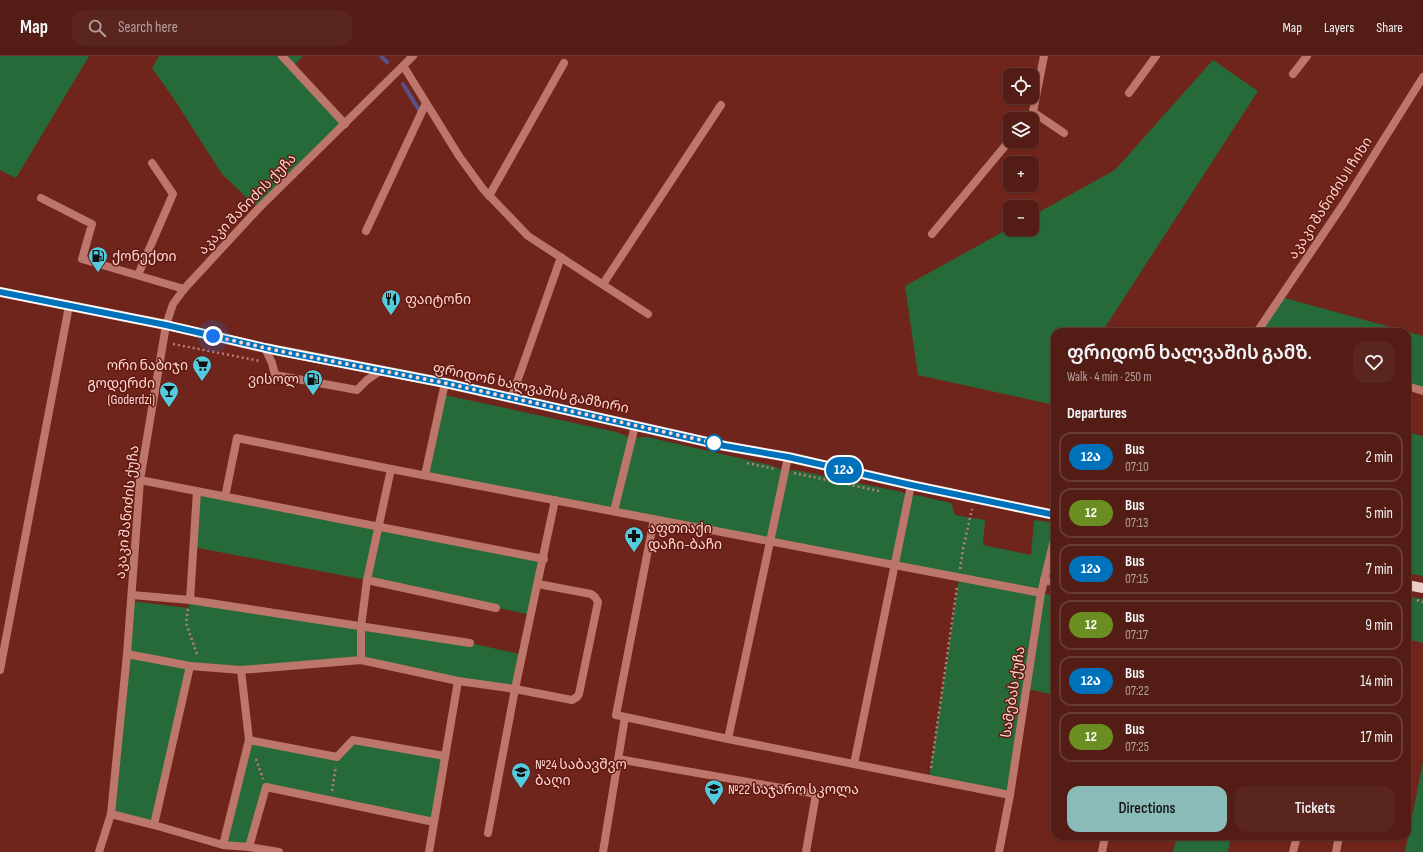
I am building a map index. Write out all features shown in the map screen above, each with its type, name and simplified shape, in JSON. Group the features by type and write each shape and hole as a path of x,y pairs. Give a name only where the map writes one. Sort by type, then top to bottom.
{"main road":[{"name":"ფრიდონ ხალვაშის გამზირი","path":"0,292 166,325 265,348 445,383 725,446 788,457 911,485 1051,514"},
{"path":"1411,586 1423,588"}],"street":[{"path":"282,56 345,124"},
{"name":"აკაკი შანიძის ქუჩა","path":"99,852 111,814 127,654 140,480 166,325 172,304 258,209 413,56"},
{"path":"1031,112 1044,56"},
{"path":"1129,93 1156,56"},
{"path":"1293,74 1307,56"},
{"path":"489,196 564,63"},
{"path":"404,66 460,156 483,189 528,236 648,314"},
{"name":"აკაკი შანიძის II ჩიხი","path":"1259,328 1344,203 1423,77"},
{"path":"366,230 426,103"},
{"path":"602,284 721,105"},
{"path":"1039,120 1064,133"},
{"path":"932,234 1003,148"},
{"path":"138,276 173,194 152,163"},
{"path":"41,198 92,224 82,259 184,289"},
{"path":"511,399 561,257"},
{"path":"0,670 69,306"},
{"path":"265,348 272,363 275,375 357,390 367,380 380,371"},
{"path":"425,475 445,383"},
{"path":"1411,387 1423,391"},
{"path":"614,511 635,426"},
{"path":"225,497 237,438 1041,593"},
{"path":"728,739 788,457"},
{"path":"361,660 361,627 367,580 391,468"},
{"path":"140,480 544,559"},
{"path":"854,764 911,485"},
{"path":"190,600 197,491"},
{"path":"488,833 515,689 544,559 555,500"},
{"path":"654,519 616,715 728,739 1010,795"},
{"name":"სამებას ქუჩა","path":"1000,852 1041,593 1051,552"},
{"path":"367,580 496,608"},
{"path":"1044,580 1051,581"},
{"path":"127,654 190,666 241,670 361,660 458,681 515,689 572,700 577,698 580,694 598,602 591,594 538,584"},
{"path":"132,595 190,600 470,643"},
{"path":"154,825 190,666"},
{"path":"223,845 250,740 241,670"},
{"path":"429,852 458,681"},
{"path":"603,852 625,717"},
{"path":"250,740 337,757 353,740 445,756"},
{"path":"618,758 816,794 806,852"},
{"path":"249,847 266,787 434,822"},
{"path":"111,814 223,845 249,847 279,852"},
{"path":"1102,852 1104,840"},
{"path":"1294,852 1296,840"},
{"path":"1336,852 1338,840"}],"path":[{"path":"929,779 963,549 974,498"},
{"path":"190,600 186,623 202,667"},
{"path":"250,740 266,787"},
{"path":"331,800 337,757"}],"green space":[{"path":"0,56 89,56 16,178 0,170"},
{"path":"159,56 303,56 292,67 345,124 258,209 222,174 172,96 152,68"},
{"path":"1213,60 1258,91 1105,328 1051,328 1051,404 918,375 905,286 1003,232 1003,236 1039,236 1039,212 1115,170"},
{"path":"1281,297 1394,328 1260,328"},
{"path":"1411,333 1423,336 1423,391 1411,387"},
{"path":"442,395 616,432 632,438 647,437 770,465 785,471 795,470 902,492 909,497 916,495 951,503 955,515 985,520 983,545 1031,555 1034,520 1051,522 1051,552 1041,593 1051,595 1051,694 1027,689 1010,795 929,779 959,578 425,475"},
{"path":"1411,433 1423,436 1423,576 1411,574"},
{"path":"197,491 544,559 531,615 367,580 193,547"},
{"path":"1411,597 1423,599 1423,643 1411,640"},
{"path":"190,600 470,643 523,655 515,689 361,660 241,670 190,666 154,825 111,814 131,601 188,608"},
{"path":"249,740 337,757 353,740 445,756 434,822 266,787 249,847 223,845"},
{"path":"1423,762 1423,852 1405,852 1407,840 1411,840 1411,822"},
{"path":"1176,840 1230,840 1228,852 1173,852"}],"waterway":[{"path":"381,56 387,62"},
{"path":"403,84 419,110"}],"bus line":[{"name":"12ა","path":"0,292 166,325 279,351 445,383 725,446 788,457 911,485 1051,514"}],"place":[{"name":"ქონექთი","path":"98,273"},
{"name":"ფაიტონი","path":"391,316"},
{"name":"ორი ნაბიჯი","path":"202,382"},
{"name":"ვისოლ","path":"313,396"},
{"name":"გოდერძი (Goderdzi)","path":"169,408"},
{"name":"აფთიაქი დაჩი-ბაჩი","path":"634,553"},
{"name":"№24 საბავშვო ბაღი","path":"521,789"},
{"name":"№22 საჯარო სკოლა","path":"714,806"}],"route":[{"path":"213,336 279,351 445,383 511,399 714,443"}]}
